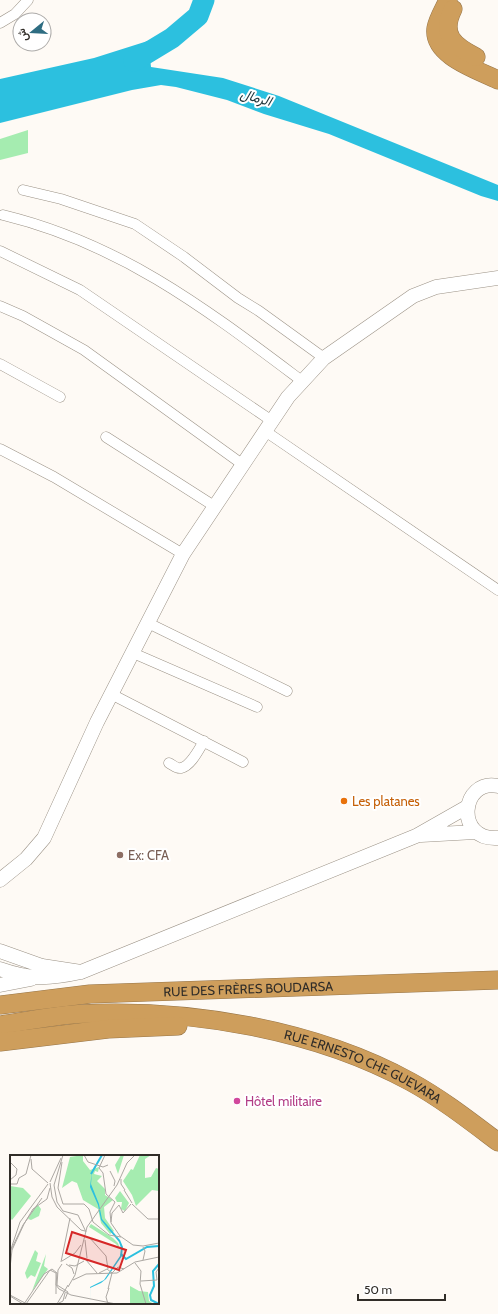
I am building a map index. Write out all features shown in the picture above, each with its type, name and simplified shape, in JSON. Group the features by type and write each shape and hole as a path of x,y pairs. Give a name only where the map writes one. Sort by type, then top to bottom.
{"highway":[{"path":"448,0 436,29 436,38 440,46 446,53 454,58 498,80"},
{"path":"458,0 448,23 448,31 451,39 456,46 464,51 498,68"},
{"name":"RUE DES FRÈRES BOUDARSA","path":"0,1005 90,994 498,980"},
{"path":"0,1025 43,1018 108,1014 214,1020"},
{"path":"0,1042 108,1029 168,1028 214,1020"},
{"name":"RUE ERNESTO CHE GUEVARA","path":"214,1020 244,1024 286,1034 363,1059 433,1095 498,1142"}],"street":[{"path":"0,23 15,14 28,0"},
{"path":"23,190 61,199 136,224 324,358"},
{"path":"3,215 46,226 124,260 171,286 302,381"},
{"path":"0,251 80,290 498,590"},
{"path":"2,880 26,859 44,838 111,694 183,554 288,397 324,358 413,296 436,288 498,278"},
{"path":"0,306 23,316 84,350 242,464"},
{"path":"0,364 60,397"},
{"path":"106,437 214,506"},
{"path":"0,450 54,477 183,554"},
{"path":"148,623 287,691"},
{"path":"133,653 257,707"},
{"path":"111,694 244,762"},
{"path":"169,763 179,768 183,768 191,760 204,741"},
{"path":"475,832 467,816 467,807 470,798 476,791 484,786 497,784"},
{"path":"0,985 39,978 54,978 81,972 357,858 416,836 467,807"},
{"path":"416,836 475,832 490,839 498,838"},
{"path":"0,951 42,966 81,972"},
{"path":"0,968 12,973 39,978"}],"green space":[{"path":"28,130 28,153 0,160 0,139"}],"water":[{"name":"الرمال","path":"154,39 160,53 150,58 151,67 223,78 279,96 498,185 498,201 481,196 329,134 264,114 227,100 176,87 161,85 132,90 0,123 0,79 94,58"}],"waterway":[{"path":"134,61 172,38 198,16 204,0"}],"place":[{"name":"Les platanes","path":"344,801"},
{"name":"Ex: CFA","path":"120,855"},
{"name":"Hôtel militaire","path":"237,1101"}]}
